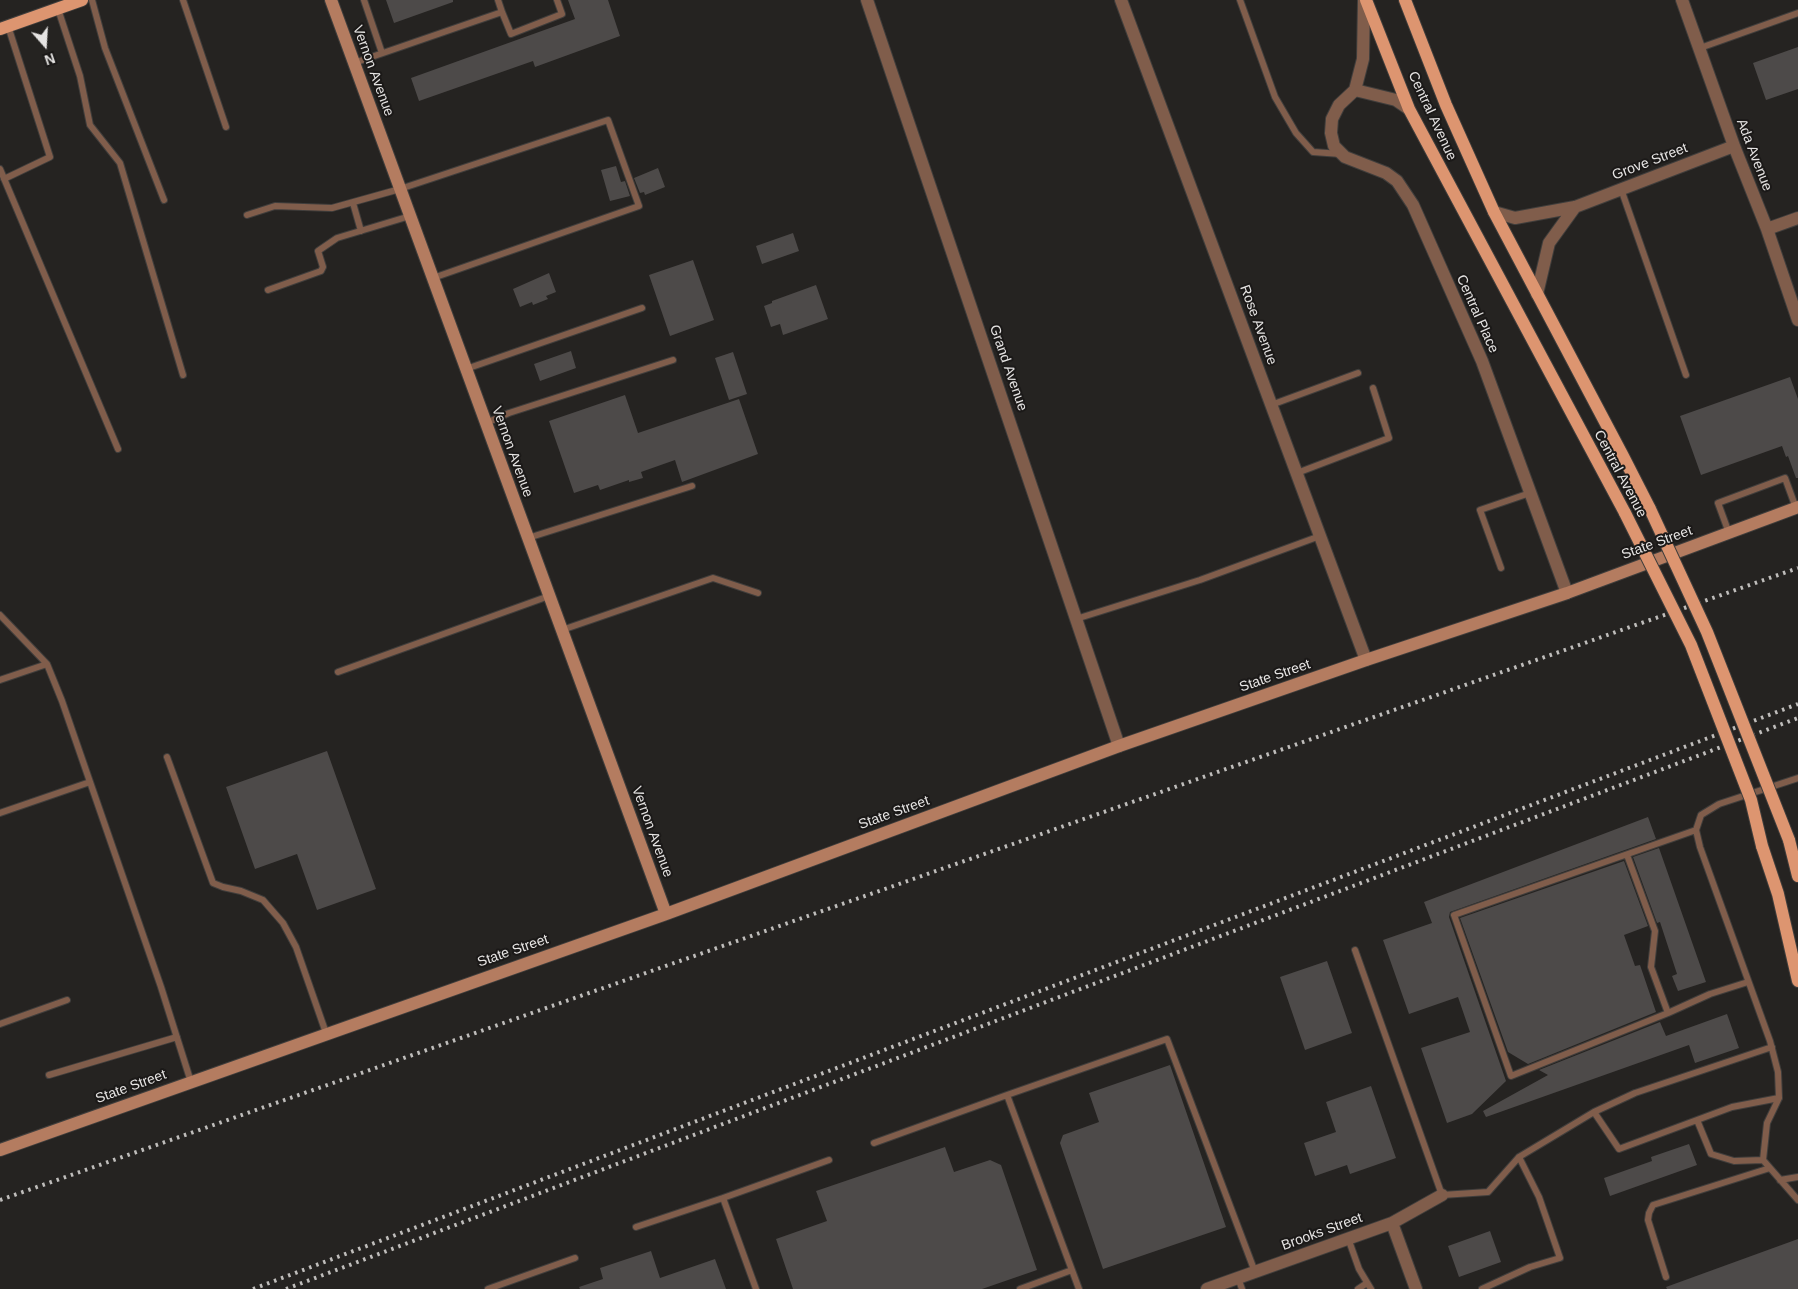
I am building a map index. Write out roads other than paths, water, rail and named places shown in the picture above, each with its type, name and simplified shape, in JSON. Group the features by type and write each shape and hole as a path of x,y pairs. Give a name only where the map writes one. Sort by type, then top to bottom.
{"main road":[{"path":"4,28 82,0"},
{"name":"Central Avenue","path":"1365,0 1409,108 1625,513 1691,645 1751,800 1762,846 1778,894 1798,981"},
{"name":"Central Avenue","path":"1406,0 1446,105 1494,212 1650,509 1707,632 1789,840 1798,876"}],"street":[{"name":"Vernon Avenue","path":"331,0 666,914"},
{"name":"Grand Avenue","path":"867,0 1119,746"},
{"name":"Rose Avenue","path":"1121,0 1366,660"},
{"path":"1343,154 1334,146 1331,133 1332,119 1339,105 1355,90 1363,59 1365,0"},
{"name":"Ada Avenue","path":"1682,0 1734,146 1767,229 1798,320"},
{"path":"1355,90 1396,100 1409,108"},
{"name":"Grove Street","path":"1494,212 1514,218 1575,207 1734,146"},
{"name":"Central Place","path":"1343,154 1392,177 1397,181 1413,205 1482,361 1567,593"},
{"path":"1537,294 1548,243 1575,207"},
{"path":"1767,229 1798,218"},
{"name":"State Street","path":"0,1150 666,914 1119,746 1366,660 1567,593 1797,507"},
{"name":"Brooks Street","path":"1207,1289 1240,1283 1254,1272 1392,1223 1442,1195"},
{"path":"1392,1223 1416,1289"}],"lane":[{"path":"92,0 105,48 164,200"},
{"path":"183,0 226,127"},
{"path":"364,0 382,53"},
{"path":"498,0 511,34 562,14 557,0"},
{"path":"1240,0 1275,97 1296,133 1313,152 1343,154"},
{"path":"58,8 80,76 90,125 120,163 183,374"},
{"path":"354,63 502,12"},
{"path":"1700,48 1798,13"},
{"path":"4,28 50,157 4,179"},
{"path":"247,215 275,206 332,208 353,203 608,120 639,206 433,278"},
{"path":"0,169 118,449"},
{"path":"1621,189 1686,374"},
{"path":"353,203 361,231"},
{"path":"268,290 321,271 323,267 318,251 337,238 410,216"},
{"path":"466,369 642,308"},
{"path":"486,422 673,360"},
{"path":"1271,405 1358,373"},
{"path":"1297,473 1389,438 1373,388"},
{"path":"1729,533 1718,502 1785,478 1797,507"},
{"path":"528,538 692,486"},
{"path":"1501,568 1480,510 1530,493"},
{"path":"1076,619 1200,580 1320,536"},
{"path":"562,630 713,578 758,593"},
{"path":"338,672 549,596"},
{"path":"0,615 47,664 161,987 190,1082"},
{"path":"0,680 47,664"},
{"path":"167,757 213,883 264,900 282,923 296,947 326,1033"},
{"path":"1798,778 1720,804 1700,815 1696,830 1700,847 1772,1047 1778,1072 1779,1098 1767,1123 1763,1160 1798,1200"},
{"path":"0,812 90,782"},
{"path":"1696,830 1454,915 1511,1076 1668,1013 1710,994 1748,982"},
{"path":"1627,855 1655,932 1652,967 1668,1013"},
{"path":"1355,950 1442,1195 1488,1192 1519,1157 1594,1112 1635,1093 1772,1047"},
{"path":"0,1024 67,1000"},
{"path":"49,1075 177,1037"},
{"path":"874,1143 1167,1040 1254,1272"},
{"path":"1007,1096 1078,1289"},
{"path":"1594,1112 1619,1150 1732,1107 1779,1098"},
{"path":"1697,1120 1711,1154 1734,1161 1763,1160"},
{"path":"1482,1289 1530,1267 1560,1258 1539,1197 1519,1157"},
{"path":"636,1227 829,1160"},
{"path":"1666,1276 1648,1220 1653,1205 1770,1168"},
{"path":"1780,1180 1798,1177"},
{"path":"722,1198 756,1289"},
{"path":"1348,1238 1359,1269 1369,1286 1358,1289"},
{"path":"488,1289 575,1258"},
{"path":"1020,1289 1072,1270"}],"railway":[{"path":"0,1200 1798,568"},
{"path":"253,1289 1798,704"},
{"path":"286,1289 1798,718"}]}
